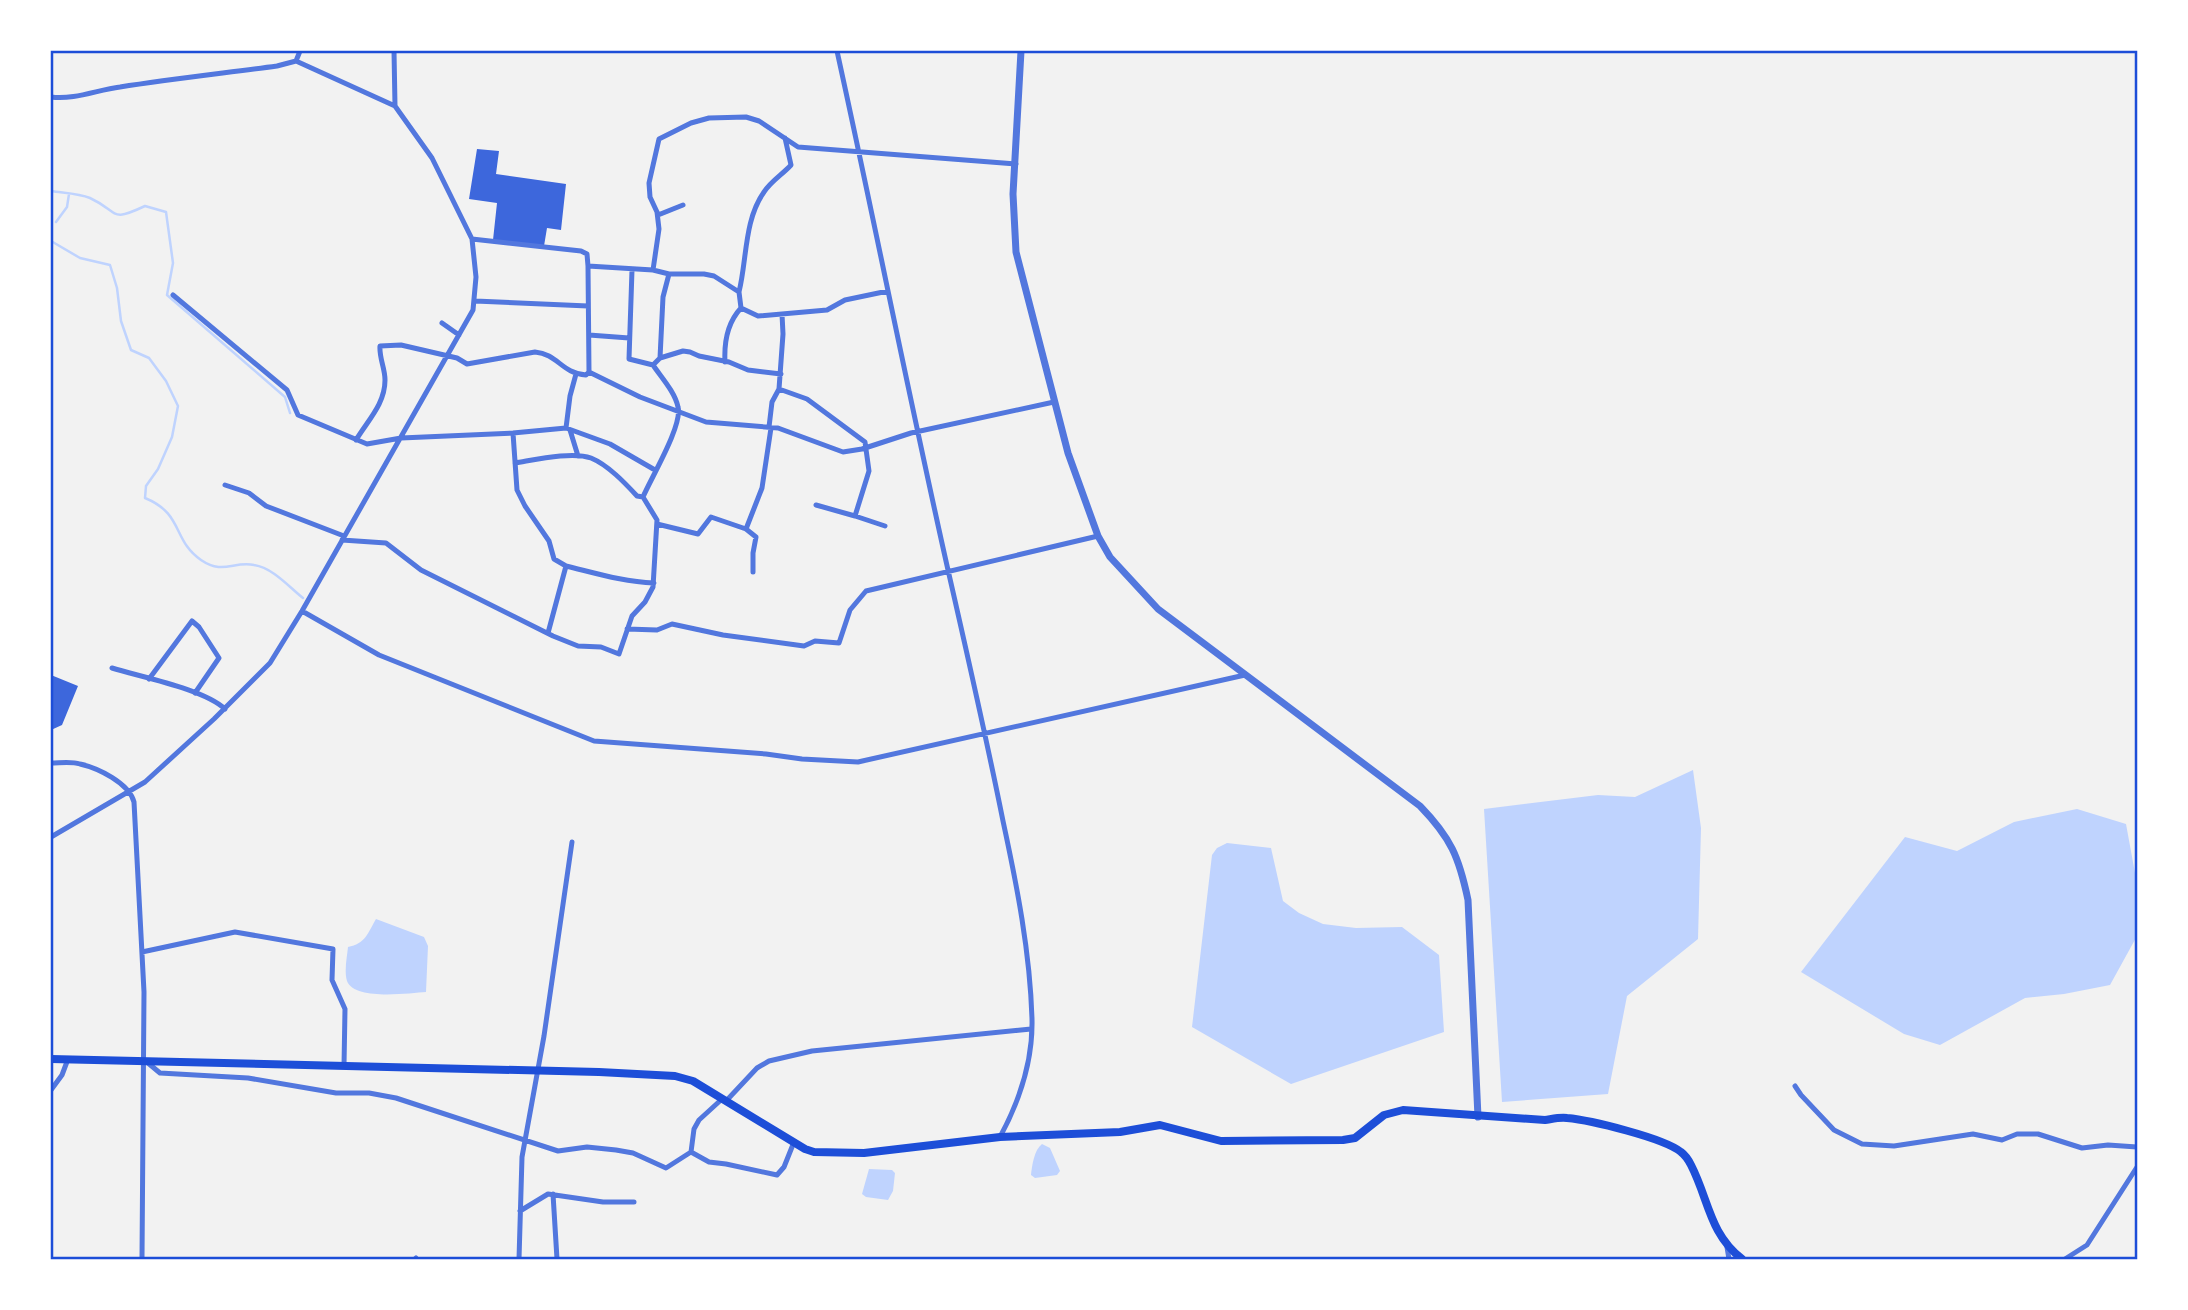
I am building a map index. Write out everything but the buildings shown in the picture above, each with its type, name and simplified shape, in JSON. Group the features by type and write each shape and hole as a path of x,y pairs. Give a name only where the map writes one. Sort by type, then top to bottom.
{"main road":[{"path":"51,1059 536,1070 675,1076 693,1081 725,1098 814,1152 863,1153 1000,1136 1120,1132 1160,1125 1221,1141 1343,1140 1354,1138 1384,1115 1403,1110 1545,1120 1563,1117 1597,1122 1681,1152 1690,1164 1718,1234 1727,1247 1742,1259"}],"street":[{"path":"296,61 300,51"},
{"path":"394,51 395,106"},
{"path":"837,51 1018,888 1031,1029 1022,1091 1000,1136"},
{"path":"1021,51 1013,194 1016,252 1068,453 1098,536 1111,557 1158,609 1420,806 1451,842 1462,871 1468,900 1478,1116"},
{"path":"51,96 71,97 120,87 277,66 296,61 395,106 432,158 472,239 475,264 475,301 459,335 270,663 225,709 145,782 51,837"},
{"path":"653,270 659,229 649,183 659,139 709,118 746,117 759,121 798,147 1016,164"},
{"path":"741,308 739,292 747,238 757,204 771,183 791,165 785,138"},
{"path":"657,215 683,205"},
{"path":"472,239 581,251 587,254 589,372"},
{"path":"588,267 653,270 669,274 704,274 714,276 739,292"},
{"path":"632,270 628,359 653,365 678,403 680,412 668,447 643,497"},
{"path":"660,358 663,297 669,274"},
{"path":"741,308 758,316 827,310 845,300 888,291"},
{"path":"173,295 287,390 298,415 367,444 401,438 568,429 610,444 655,470"},
{"path":"475,301 588,306"},
{"path":"725,362 728,332 733,316 741,308"},
{"path":"746,529 762,488 772,402 779,389 782,314"},
{"path":"442,323 459,335"},
{"path":"589,335 629,338"},
{"path":"356,440 380,405 384,394 385,376 380,346 401,345 467,363 535,352 545,353 572,374 586,375 589,372"},
{"path":"653,365 660,358 683,351 748,370 781,374"},
{"path":"589,372 640,397 706,422 787,431 843,452 866,448 918,431 1054,402"},
{"path":"576,374 570,396 568,429 578,456"},
{"path":"779,389 807,399 864,442 869,471 855,516"},
{"path":"513,433 517,490 549,541 554,559 566,566 628,582 654,583"},
{"path":"514,463 578,456 599,463 637,496 643,497"},
{"path":"225,485 249,493 266,506 343,538 386,543 421,570 548,633 578,646 601,647 619,654 632,616 645,602 654,583 657,524 643,497"},
{"path":"816,505 884,526"},
{"path":"657,524 698,534 711,517 746,529 756,537 753,552 754,572"},
{"path":"627,629 657,630 672,624 723,635 804,646 815,641 839,643 850,610 866,590 1056,548 1098,536"},
{"path":"548,633 566,566"},
{"path":"302,611 379,655 594,741 802,759 858,762 1245,675"},
{"path":"149,679 192,621 219,658 195,693"},
{"path":"112,668 195,693 217,701 225,709"},
{"path":"51,763 79,763 122,783 134,802 145,1060 142,1259"},
{"path":"519,1259 522,1157 544,1036 572,842"},
{"path":"142,952 235,932 333,949 332,980 345,1009 344,1066"},
{"path":"145,1060 160,1073 248,1078 336,1093 369,1093 396,1098 558,1152 587,1147 633,1153 666,1168 691,1152 694,1129 699,1120 757,1068 769,1061 801,1054 1031,1029"},
{"path":"51,1090 62,1075 68,1059"},
{"path":"1795,1086 1834,1130 1862,1144 1905,1145 1973,1134 2002,1140 2017,1134 2038,1134 2082,1148 2108,1145 2137,1147"},
{"path":"691,1152 719,1165 726,1164 777,1175 784,1167 794,1142"},
{"path":"2065,1259 2087,1245 2137,1167"},
{"path":"520,1211 546,1195 553,1194 603,1202 635,1202"},
{"path":"553,1194 557,1259"},
{"path":"1727,1247 1729,1259"}],"water":[{"path":"1693,770 1701,828 1698,939 1627,996 1608,1094 1502,1102 1484,809 1598,795 1635,797"},
{"path":"2077,809 2126,824 2137,884 2137,936 2110,985 2025,998 1940,1045 1904,1034 1801,972 1905,837 1957,851 2014,822"},
{"path":"1227,843 1271,848 1283,901 1299,913 1323,924 1356,928 1402,927 1439,955 1444,1032 1291,1084 1192,1027 1212,855 1217,848"},
{"path":"376,919 424,937 428,946 426,992 371,994 352,987 347,981 348,947 362,941"},
{"path":"1042,1144 1050,1148 1060,1171 1057,1175 1035,1178 1031,1175 1033,1163"},
{"path":"869,1169 892,1170 895,1173 893,1191 888,1200 862,1194"}],"waterway":[{"path":"51,191 85,196 120,215 145,206 166,212 173,263 167,295 285,397 290,413"},
{"path":"56,222 67,207 69,194"},
{"path":"51,241 80,258 110,265 117,288 121,321 131,350 149,358 166,381 178,406 172,437 158,469 146,486 145,498 166,512 186,544 201,560 216,567 247,564 261,567 303,598"}]}
